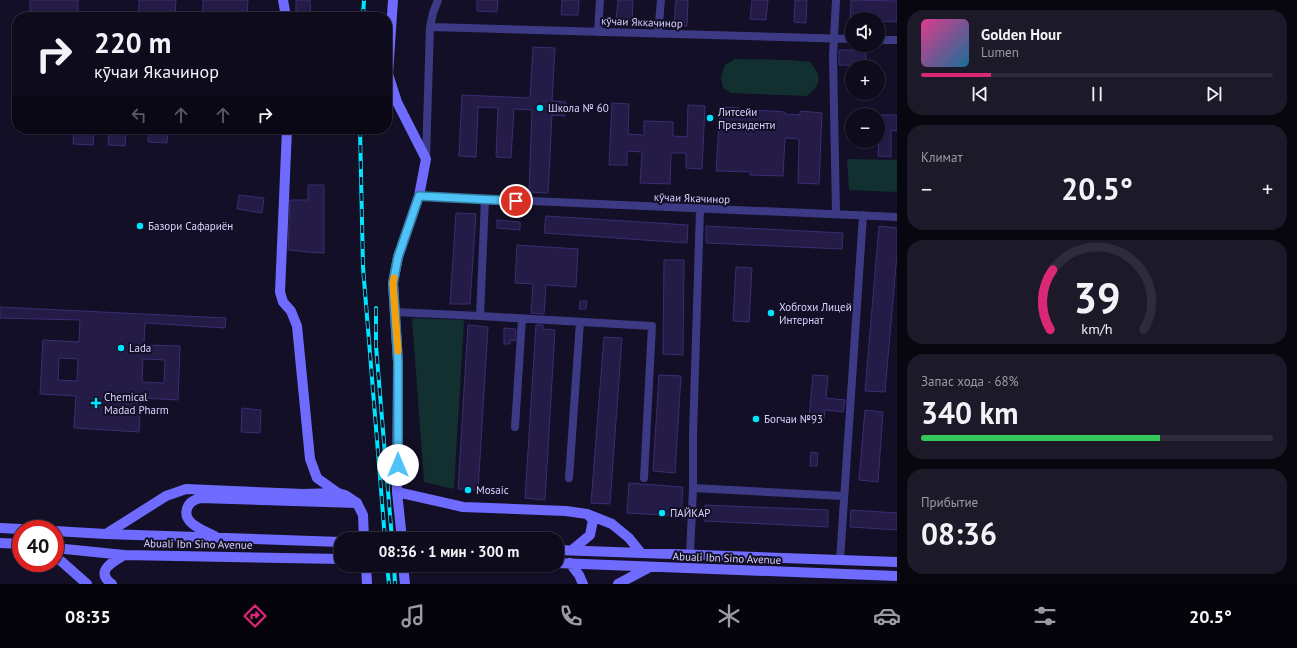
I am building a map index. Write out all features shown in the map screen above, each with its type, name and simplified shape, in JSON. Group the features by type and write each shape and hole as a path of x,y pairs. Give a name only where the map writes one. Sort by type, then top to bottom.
{"main road":[{"path":"283,0 285,12"},
{"path":"392,15 393,0"},
{"path":"392,86 397,102 426,159 419,196 398,257 393,283 398,362 397,492 402,532"},
{"path":"287,134 280,292 283,302 291,311 297,326 310,459 317,478 338,493"},
{"path":"303,494 317,478"},
{"path":"106,534 166,496 186,489 303,494 338,493 345,495 357,503 363,515 364,532"},
{"path":"397,492 463,507 566,511 587,514 612,524 629,538 641,553"},
{"path":"219,538 189,522 186,513 187,506 192,501 200,498 357,503"},
{"path":"572,550 590,535 593,520 587,514"},
{"path":"0,528 12,529"},
{"name":"Abuali Ibn Sino Avenue","path":"64,532 334,542"},
{"path":"0,543 12,544"},
{"name":"Abuali Ibn Sino Avenue","path":"64,549 124,555 334,559"},
{"name":"Abuali Ibn Sino Avenue","path":"564,550 897,562"},
{"path":"112,584 106,579 104,573 106,567 124,555"},
{"name":"Abuali Ibn Sino Avenue","path":"564,563 897,576"},
{"path":"570,563 579,574 583,584"},
{"path":"64,564 87,584"},
{"path":"618,584 649,567"},
{"path":"366,572 367,584"},
{"path":"404,572 405,583"}],"street":[{"path":"426,159 430,27 438,0"},
{"path":"598,32 600,0"},
{"path":"658,34 660,0"},
{"path":"836,0 833,56 836,214"},
{"name":"кӯчаи Яккачинор","path":"430,27 845,39"},
{"path":"885,40 897,40"},
{"name":"кӯчаи Якачинор","path":"419,196 897,217"},
{"path":"480,316 485,199"},
{"path":"690,555 700,209"},
{"path":"840,560 863,215"},
{"path":"395,312 652,326 644,478"},
{"path":"515,428 522,318"},
{"path":"570,478 580,322"},
{"path":"693,488 844,496"}],"green space":[{"path":"735,59 810,62 817,72 819,80 818,84 807,96 731,93 723,88 721,77 725,65"},
{"path":"847,159 897,160 897,192 849,190"},
{"path":"412,318 464,320 454,489 424,482"}],"building":[{"path":"30,0 78,0 78,12 30,12"},
{"path":"139,0 176,0 175,12 139,12"},
{"path":"203,0 248,0 247,12 203,12"},
{"path":"296,0 310,0 311,12 296,12"},
{"path":"477,0 498,0 497,12 477,11"},
{"path":"562,0 579,0 578,15 561,15"},
{"path":"618,0 633,0 632,21 616,20"},
{"path":"676,0 688,0 687,26 674,25"},
{"path":"752,0 768,0 766,20 750,19"},
{"path":"795,0 807,0 806,23 794,22"},
{"path":"851,0 897,1 897,22 885,21 885,12 850,12"},
{"path":"533,47 555,48 552,101 566,102 565,116 552,115 548,193 529,192 532,110 514,109 511,158 496,157 498,108 478,107 476,157 459,156 462,95 530,98"},
{"path":"839,50 845,50 845,52 866,52 866,60 845,60 845,65 839,65"},
{"path":"612,103 629,104 628,134 644,135 644,121 673,122 673,136 687,137 688,105 705,106 702,169 686,168 686,153 671,153 670,184 640,183 642,152 627,151 627,165 609,165"},
{"path":"720,107 740,108 740,112 755,113 756,110 785,112 785,114 800,115 800,111 822,113 819,184 798,183 799,139 785,138 783,176 750,175 751,172 716,171"},
{"path":"885,115 897,115 897,131 891,130 891,157 878,156 878,148 885,148"},
{"path":"74,134 94,134 93,145 73,144"},
{"path":"109,134 126,134 125,146 108,145"},
{"path":"149,134 168,134 167,143 148,142"},
{"path":"308,185 324,185 324,253 288,250 290,200 308,200"},
{"path":"239,195 264,198 262,213 237,209"},
{"path":"456,213 476,214 470,304 450,304"},
{"path":"546,216 688,225 687,243 544,233"},
{"path":"497,220 520,222 520,230 497,228"},
{"path":"706,226 843,233 842,249 706,243"},
{"path":"879,226 897,228 897,254 885,392 865,391"},
{"path":"517,245 578,249 576,287 546,285 544,314 531,313 533,284 515,283"},
{"path":"664,260 684,260 683,355 663,354"},
{"path":"736,267 752,268 749,322 733,321"},
{"path":"580,301 587,301 586,309 579,309"},
{"path":"0,307 226,318 225,328 145,323 144,345 180,346 178,400 141,398 139,432 74,428 76,396 40,394 43,340 79,342 80,320 0,318","holes":["59,358 78,359 77,381 58,380","143,359 165,360 164,383 142,382"]},
{"path":"468,325 488,327 478,490 458,489"},
{"path":"536,325 543,325 543,329 555,330 545,500 525,498"},
{"path":"504,328 516,329 515,341 510,340 510,344 504,344"},
{"path":"604,337 622,338 610,504 591,503"},
{"path":"659,375 681,376 675,473 653,471"},
{"path":"813,375 828,376 826,398 845,400 843,412 825,410 824,419 809,418"},
{"path":"242,408 261,410 260,433 241,432"},
{"path":"865,410 883,412 878,482 859,480"},
{"path":"811,452 818,453 817,466 810,466"},
{"path":"629,483 683,487 681,516 627,513"},
{"path":"705,505 828,510 828,527 704,521"},
{"path":"851,510 897,513 897,530 850,527"}],"railway":[{"path":"363,12 364,0"},
{"path":"360,134 363,267 384,532"},
{"path":"376,308 376,346 391,532"},
{"path":"388,572 389,584"},
{"path":"394,572 395,584"}],"slow traffic":[{"path":"394,278 393,283 398,351"}],"place":[{"name":"Школа № 60","path":"540,108"},
{"name":"Литсейи Президенти","path":"710,118"},
{"name":"Базори Сафариён","path":"140,226"},
{"name":"Хобгохи Лицей Интернат","path":"771,313"},
{"name":"Lada","path":"121,348"},
{"name":"Chemical Madad Pharm","path":"96,403"},
{"name":"Богчаи №93","path":"756,419"},
{"name":"Mosaic","path":"468,490"},
{"name":"ПАЙКАР","path":"662,513"}],"route":[{"path":"398,465 398,362 393,283 398,257 419,196 516,201"}]}
